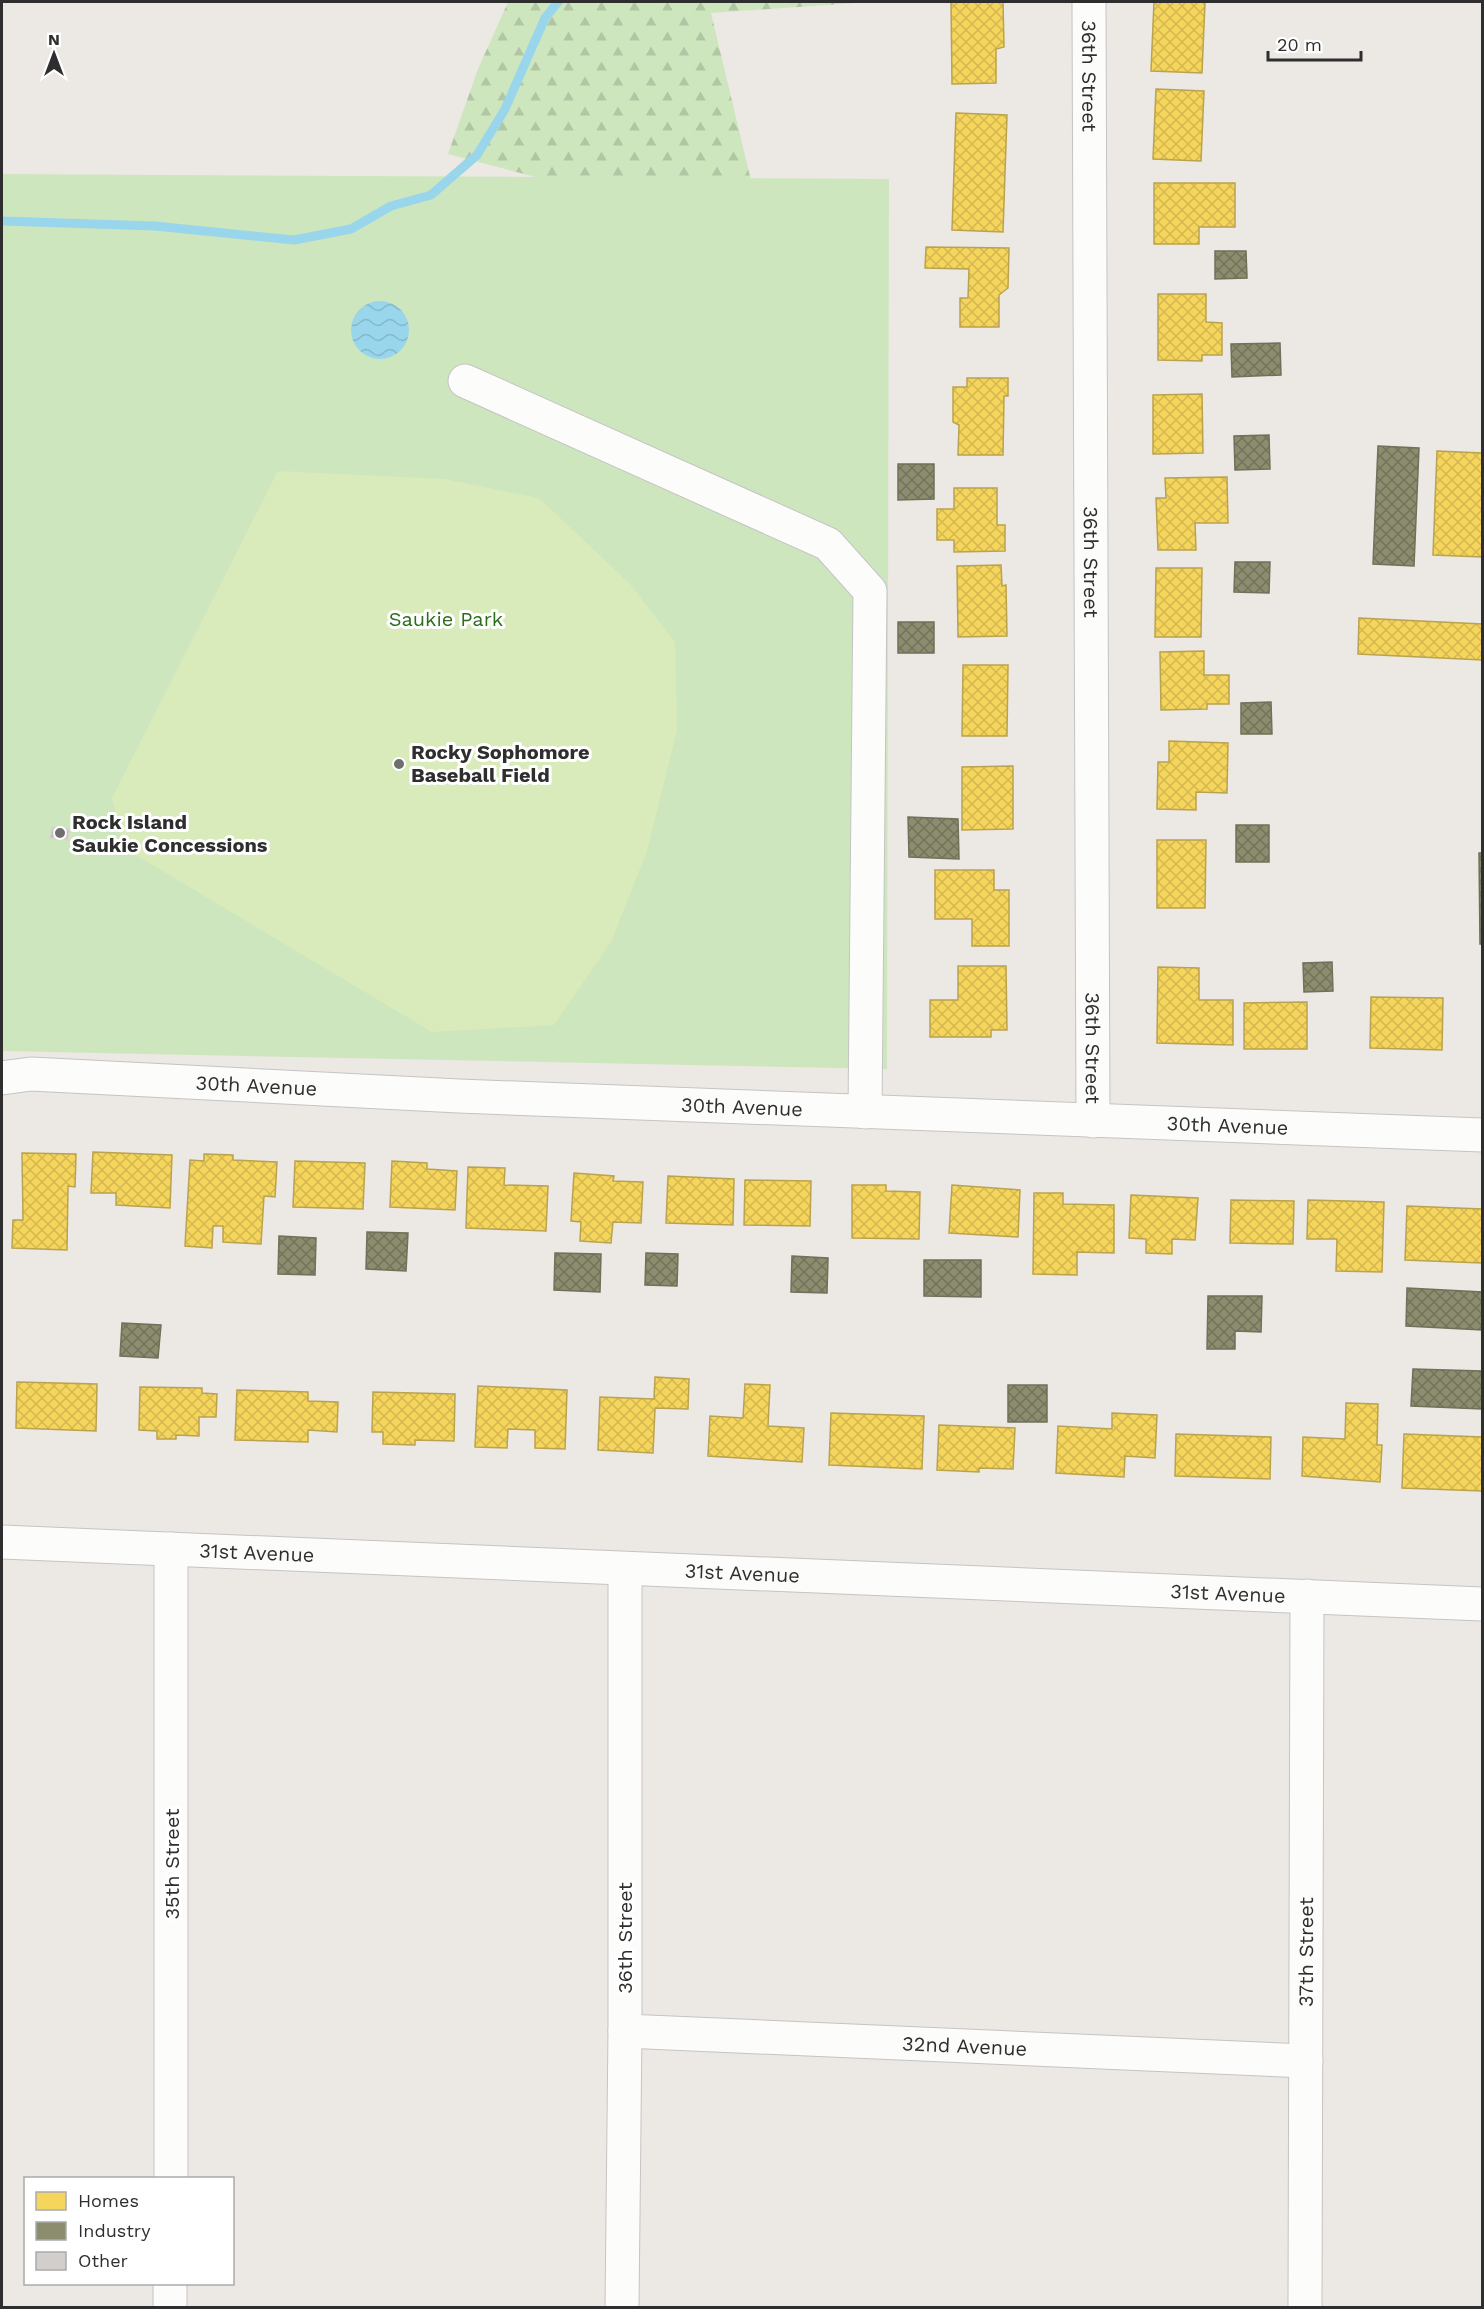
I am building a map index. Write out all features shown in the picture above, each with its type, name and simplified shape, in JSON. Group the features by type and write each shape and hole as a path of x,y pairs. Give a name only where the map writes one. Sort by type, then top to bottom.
{"street":[{"name":"36th Street","path":"1089,2 1093,1121"},
{"path":"465,381 828,544 870,591 865,1112"},
{"name":"30th Avenue","path":"2,1078 31,1074 459,1096 1482,1135"},
{"name":"31st Avenue","path":"2,1542 1482,1604"},
{"name":"35th Street","path":"171,1549 171,2177"},
{"name":"36th Street","path":"622,2307 625,2031 625,1569"},
{"name":"37th Street","path":"1305,2307 1307,1596"},
{"name":"32nd Avenue","path":"625,2031 1306,2061"},
{"path":"170,2285 170,2307"}],"green space":[{"path":"508,2 870,2 711,13 758,210 626,201 448,154 478,69"},
{"name":"Saukie Park","path":"2,174 889,179 887,1069 2,1051"},
{"name":"Rocky Sophomore Baseball Field","path":"278,471 444,479 539,498 630,584 675,642 677,730 647,851 611,942 554,1025 432,1032 124,848 112,798"}],"water":[{"path":"380,301 396,306 404,314 409,330 404,346 396,354 380,359 364,354 356,346 351,330 356,314 364,306"}],"building: Homes":[{"path":"951,2 1003,2 1004,47 996,49 996,83 952,84"},
{"path":"1154,2 1205,2 1202,73 1151,71"},
{"path":"1156,89 1204,91 1201,161 1153,159"},
{"path":"956,113 1007,115 1003,232 952,230"},
{"path":"1154,183 1235,183 1235,227 1199,227 1199,244 1154,244"},
{"path":"926,247 1009,248 1008,288 999,295 999,327 960,327 960,298 968,298 969,269 925,268"},
{"path":"1158,294 1206,294 1206,322 1222,323 1222,355 1202,355 1202,361 1158,360"},
{"path":"967,378 1008,378 1008,396 1004,396 1003,455 958,455 959,425 953,422 953,387 967,387"},
{"path":"1202,394 1203,453 1153,454 1153,395"},
{"path":"1437,451 1482,453 1482,557 1433,555"},
{"path":"1227,477 1228,523 1195,523 1196,550 1158,550 1156,498 1166,498 1165,478"},
{"path":"954,488 997,488 997,525 1005,525 1005,551 954,552 954,540 937,540 937,509 954,509"},
{"path":"1001,565 1002,586 1006,585 1007,636 958,637 957,566"},
{"path":"1156,568 1202,568 1201,637 1155,637"},
{"path":"1359,618 1482,624 1482,660 1358,654"},
{"path":"1204,651 1204,675 1229,675 1229,704 1207,704 1207,709 1161,710 1160,652"},
{"path":"963,665 1008,665 1007,736 962,736"},
{"path":"1169,741 1228,743 1227,793 1196,792 1196,810 1157,809 1158,762 1169,762"},
{"path":"1013,766 1013,829 962,830 962,767"},
{"path":"1157,840 1206,840 1205,908 1157,908"},
{"path":"935,870 994,870 994,890 1009,890 1009,946 972,946 972,919 935,919"},
{"path":"958,966 1006,966 1007,1030 991,1030 991,1037 930,1037 930,1000 958,1000"},
{"path":"1158,967 1199,968 1199,1000 1233,1000 1233,1045 1157,1043"},
{"path":"1371,997 1443,998 1442,1050 1370,1048"},
{"path":"1307,1002 1307,1049 1244,1049 1244,1003"},
{"path":"93,1152 172,1155 170,1208 116,1205 116,1193 91,1193"},
{"path":"22,1153 76,1154 75,1187 68,1186 67,1250 12,1248 13,1220 23,1220"},
{"path":"204,1154 233,1155 233,1160 277,1162 275,1197 264,1196 261,1244 223,1242 223,1226 213,1226 212,1248 185,1246 190,1160 204,1161"},
{"path":"295,1161 365,1163 363,1209 293,1207"},
{"path":"392,1161 427,1163 427,1169 457,1171 455,1210 390,1207"},
{"path":"468,1167 505,1168 504,1185 548,1186 546,1231 466,1228"},
{"path":"574,1173 614,1176 613,1181 643,1182 641,1223 613,1222 611,1243 580,1241 581,1222 571,1221"},
{"path":"668,1176 734,1179 733,1225 666,1223"},
{"path":"745,1180 811,1181 810,1226 744,1225"},
{"path":"852,1185 886,1185 886,1191 920,1192 919,1239 852,1238"},
{"path":"952,1185 1020,1190 1018,1237 949,1233"},
{"path":"1034,1193 1063,1193 1063,1204 1114,1205 1114,1253 1077,1252 1077,1275 1033,1274"},
{"path":"1131,1195 1198,1198 1195,1240 1172,1239 1172,1254 1146,1253 1146,1239 1129,1238"},
{"path":"1231,1200 1294,1201 1293,1244 1230,1243"},
{"path":"1308,1200 1384,1202 1382,1272 1336,1271 1337,1239 1307,1239"},
{"path":"1407,1206 1482,1209 1482,1263 1405,1260"},
{"path":"655,1377 689,1379 688,1409 655,1408 653,1453 598,1450 600,1397 654,1399"},
{"path":"17,1382 97,1384 96,1431 16,1428"},
{"path":"745,1384 770,1385 768,1426 804,1428 802,1462 708,1456 710,1416 743,1418"},
{"path":"478,1386 567,1390 565,1449 535,1448 535,1430 508,1429 507,1448 475,1447"},
{"path":"140,1387 202,1388 202,1393 217,1394 216,1417 199,1417 199,1436 176,1435 176,1439 157,1439 157,1431 139,1430"},
{"path":"237,1390 308,1392 308,1401 338,1402 337,1432 308,1430 308,1442 235,1440"},
{"path":"373,1392 455,1394 454,1441 415,1440 415,1445 383,1444 383,1432 372,1432"},
{"path":"1346,1403 1378,1404 1377,1445 1382,1445 1380,1482 1302,1476 1303,1437 1345,1439"},
{"path":"831,1413 924,1416 922,1469 829,1465"},
{"path":"1112,1413 1157,1415 1155,1458 1125,1456 1124,1477 1056,1473 1058,1426 1112,1429"},
{"path":"939,1425 1015,1428 1013,1469 979,1468 979,1472 937,1470"},
{"path":"1176,1434 1271,1437 1270,1479 1175,1476"},
{"path":"1404,1434 1482,1437 1482,1491 1402,1488"}],"building: Industry":[{"path":"1215,251 1246,251 1247,278 1215,279"},
{"path":"1280,343 1281,375 1232,377 1231,344"},
{"path":"1269,435 1270,469 1235,470 1234,436"},
{"path":"1378,446 1419,448 1414,566 1373,564"},
{"path":"898,464 934,464 934,499 898,500"},
{"path":"1235,562 1270,562 1269,593 1234,592"},
{"path":"898,622 934,622 934,653 898,653"},
{"path":"1271,702 1272,734 1241,734 1241,703"},
{"path":"908,817 958,819 959,859 909,857"},
{"path":"1236,825 1269,825 1269,862 1236,862"},
{"path":"1479,853 1482,853 1482,944 1480,944"},
{"path":"1332,962 1333,991 1304,992 1303,963"},
{"path":"367,1232 408,1233 406,1271 366,1269"},
{"path":"279,1236 316,1238 315,1275 278,1274"},
{"path":"555,1253 601,1254 600,1292 554,1290"},
{"path":"646,1253 678,1254 677,1286 645,1285"},
{"path":"792,1256 828,1258 827,1293 791,1292"},
{"path":"924,1260 981,1260 981,1297 924,1296"},
{"path":"1407,1288 1482,1292 1482,1330 1406,1326"},
{"path":"1208,1296 1262,1296 1261,1332 1235,1331 1235,1349 1207,1349"},
{"path":"122,1323 161,1325 158,1358 120,1356"},
{"path":"1413,1369 1482,1371 1482,1409 1411,1406"},
{"path":"1008,1385 1047,1385 1047,1422 1008,1422"}],"building: Other":[{"name":"Rock Island Saukie Concessions","path":"52,827 69,829 68,840 50,838"}],"waterway":[{"path":"2,221 155,226 294,240 351,229 391,206 431,195 477,155 505,109 545,18 558,2"}],"place":[{"name":"Rocky Sophomore Baseball Field","path":"399,764"},
{"name":"Rock Island Saukie Concessions","path":"60,833"}]}
